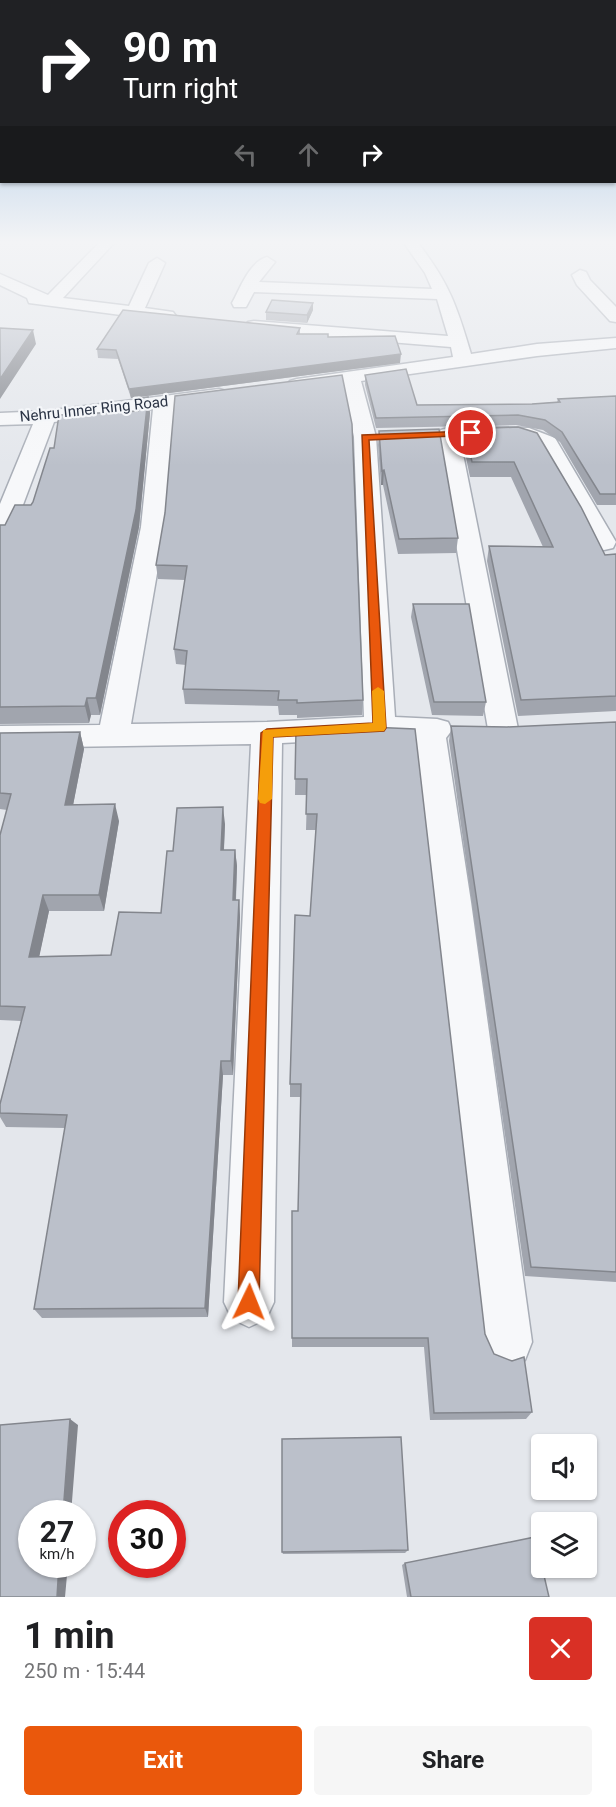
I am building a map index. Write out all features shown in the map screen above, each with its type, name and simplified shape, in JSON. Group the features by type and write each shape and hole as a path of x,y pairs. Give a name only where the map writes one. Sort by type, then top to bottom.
{"street":[{"path":"239,318 238,320 330,332 459,342"},
{"path":"451,318 464,362"},
{"path":"330,332 340,368 374,437 380,728"},
{"path":"281,387 340,368 464,362 537,350 616,343"},
{"name":"Nehru Inner Ring Road","path":"0,419 46,417 234,393"},
{"path":"113,736 153,526 164,402"},
{"path":"0,534 46,417"},
{"path":"0,737 267,733 380,728 514,729 436,434 516,433 540,438 547,443 604,543"},
{"path":"454,730 453,902 507,1342"},
{"path":"249,1302 267,733"}],"building":[{"path":"118,318 197,318 300,328 297,334 328,334 328,337 395,336 401,354 129,389 116,350 97,349"},
{"path":"0,328 33,330 0,379"},
{"path":"406,369 417,405 532,404 560,402 558,399 616,396 616,494 600,494 562,432 545,420 518,415 376,418 365,375"},
{"path":"342,375 352,424 363,700 297,703 297,700 278,700 279,691 183,689 187,651 174,649 187,566 156,565 165,513 175,396"},
{"path":"148,397 136,510 96,698 87,698 85,706 0,707 0,525 5,525 15,505 31,505 33,502 50,448 54,448 59,415 138,411 134,399"},
{"path":"518,427 537,433 581,507 605,555 616,554 616,696 521,700 489,546 553,547 514,462 472,462 465,429"},
{"path":"439,429 458,538 399,539 384,470 382,471 379,431"},
{"path":"413,604 469,604 486,702 434,702"},
{"path":"616,722 616,1272 531,1267 451,726 507,727"},
{"path":"370,725 370,727 415,729 485,1334 494,1354 512,1361 524,1357 532,1412 434,1413 428,1338 292,1338 292,1211 298,1211 301,1084 290,1084 295,915 310,916 317,814 306,814 307,779 295,779 296,729"},
{"path":"80,732 65,805 115,804 99,895 43,895 29,957 111,955 119,912 161,913 167,851 173,851 177,808 223,807 221,850 235,850 233,900 239,900 231,1061 221,1061 205,1308 34,1309 67,1115 0,1113 0,1104 25,1007 0,1006 0,835 11,794 0,793 0,733"},
{"path":"70,1419 64,1500 18,1500 18,1578 58,1578 57,1597 0,1597 0,1425"},
{"path":"401,1437 408,1550 282,1552 282,1439"},
{"path":"531,1538 531,1578 545,1578 549,1597 411,1597 405,1563"}],"slow traffic":[{"path":"265,799 267,733 380,728 378,691"}],"route":[{"path":"249,1302 267,733 380,728 365,437 471,433"}]}
